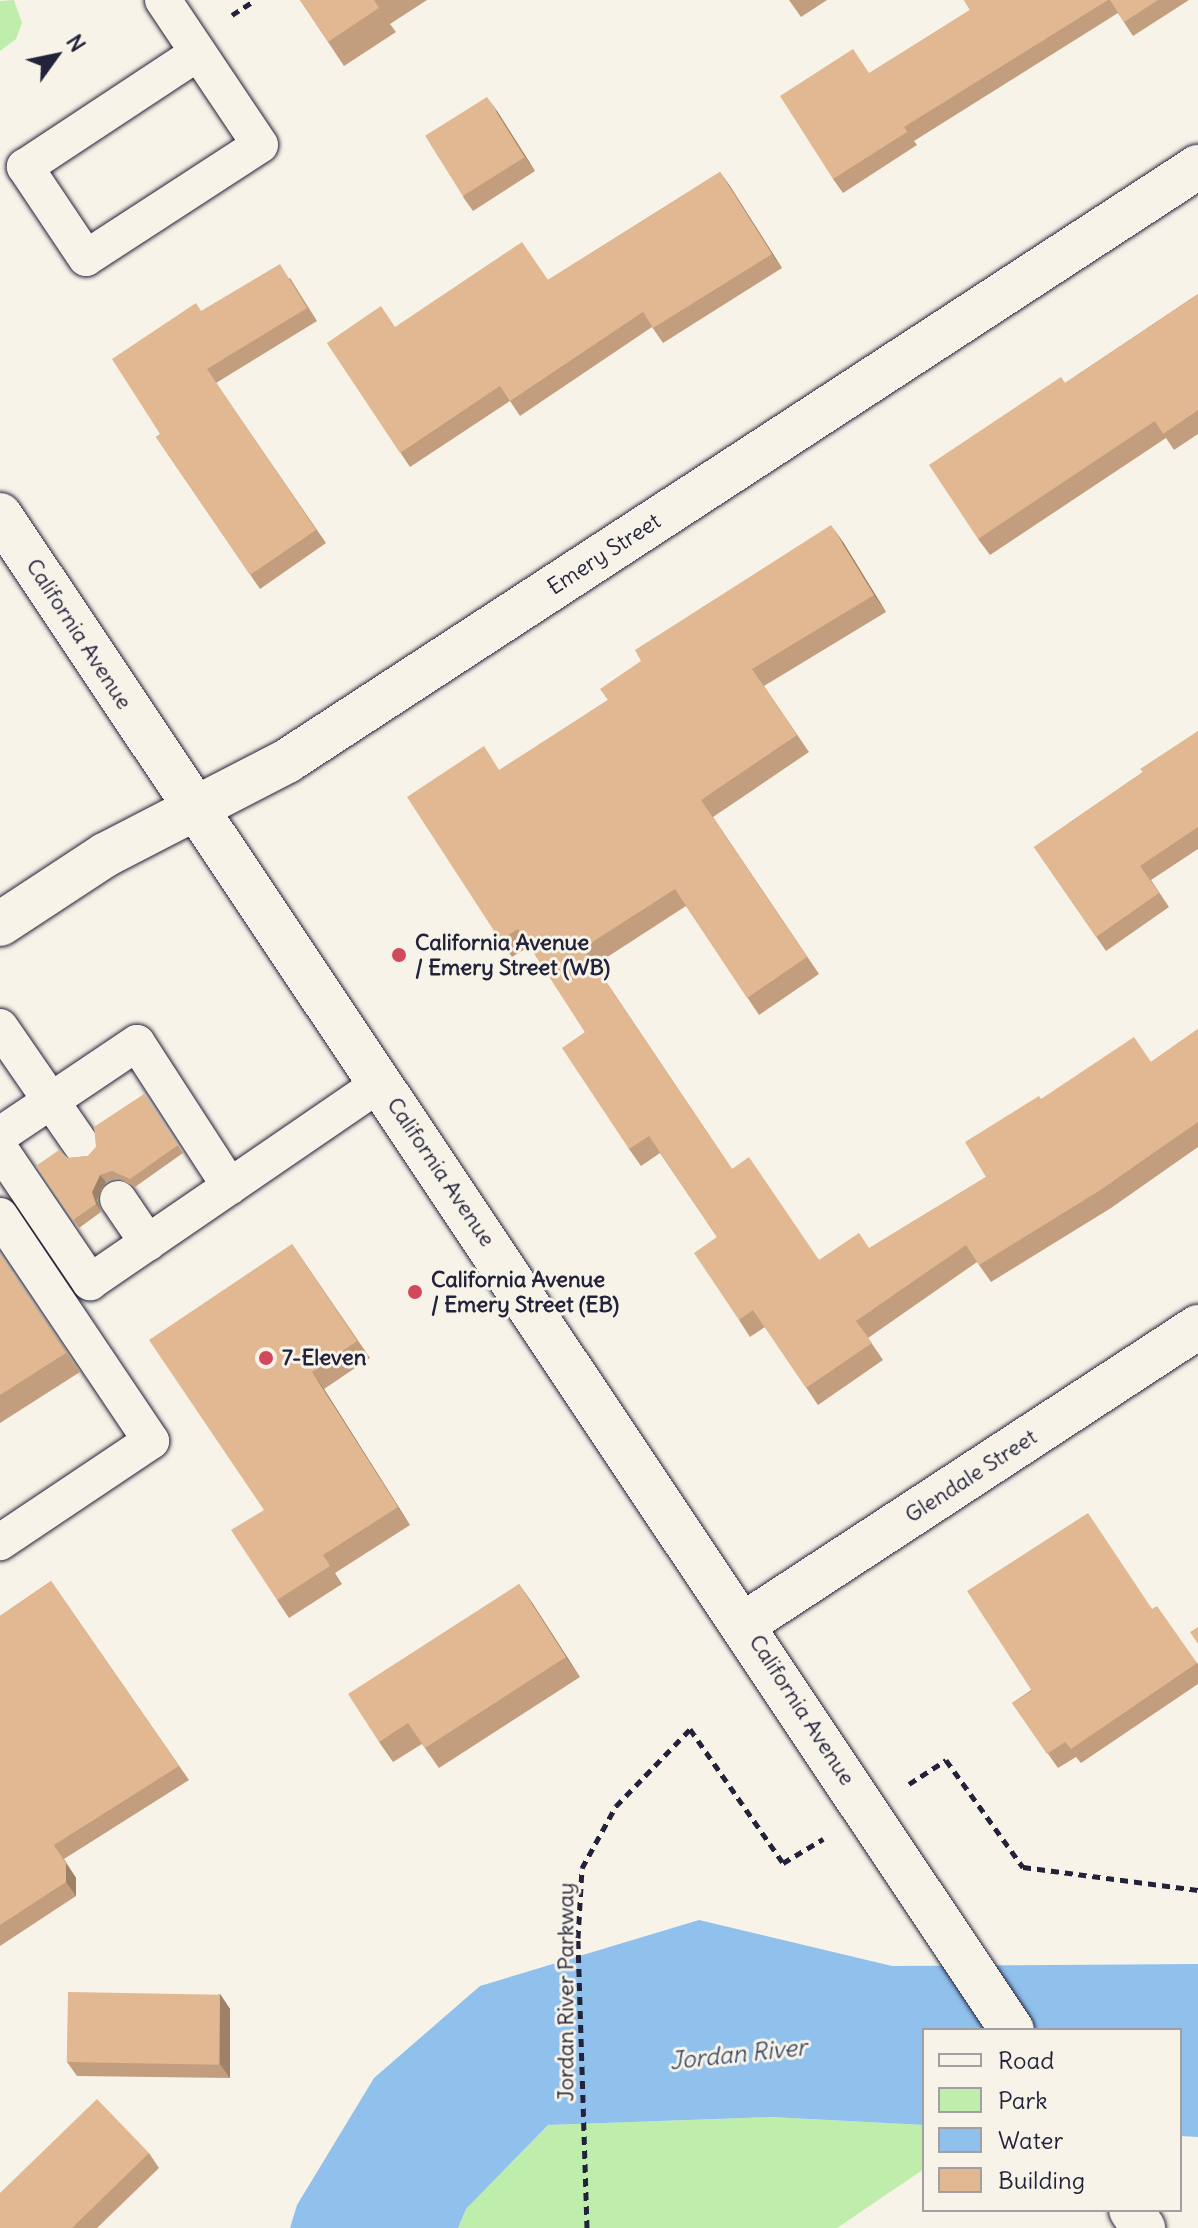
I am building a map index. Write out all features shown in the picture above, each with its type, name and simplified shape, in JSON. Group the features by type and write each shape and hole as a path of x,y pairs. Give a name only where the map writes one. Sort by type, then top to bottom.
{"street":[{"name":"Emery Street","path":"0,924 105,855 287,761 1198,167"},
{"name":"California Avenue","path":"0,515 193,807 744,1624 1011,2028"},
{"name":"Glendale Street","path":"744,1624 1198,1327"}],"lane":[{"path":"163,0 260,145 86,258 25,167 198,53"},
{"path":"0,1027 82,1146"},
{"path":"0,1135 137,1043 230,1187"},
{"path":"0,1149 90,1282 381,1083"},
{"path":"118,1199 148,1243"},
{"path":"0,1216 151,1441 0,1542"}],"path":[{"name":"Jordan River Parkway","path":"587,2228 578,1938 582,1868 616,1806 690,1729 783,1863 793,1858"},
{"path":"939,1765 946,1760 1023,1867 1198,1890"}],"green space":[{"path":"14,0 22,23 16,39 0,51 0,1"},
{"path":"771,2117 922,2125 922,2170 837,2228 458,2228 466,2209 548,2125"}],"water":[{"name":"Jordan River","path":"699,1920 892,1966 1198,1964 1198,2137 1182,2136 1182,2028 922,2028 922,2125 771,2117 548,2125 466,2209 458,2228 290,2228 297,2205 374,2078 480,1986"}],"building":[{"path":"300,0 374,0 379,8 328,42"},
{"path":"964,0 1108,0 904,127 907,132 833,179 780,96 853,49 869,73 970,10"},
{"path":"1110,0 1158,0 1124,22"},
{"path":"487,97 525,157 463,196 425,136"},
{"path":"720,172 772,254 653,328 643,312 510,401 500,386 400,453 327,343 381,306 395,327 522,242 548,280"},
{"path":"280,264 307,308 207,369 316,530 250,575 156,437 160,434 112,359 196,303 201,311"},
{"path":"1198,294 1198,410 1163,434 1155,421 978,539 929,465 1061,377 1065,383"},
{"path":"831,525 874,595 752,669 797,735 701,800 807,957 747,998 675,889 583,948 732,1169 749,1157 819,1260 859,1233 869,1248 986,1177 965,1142 1039,1096 1041,1099 1134,1037 1151,1062 1198,1029 1198,1122 1099,1191 979,1265 966,1245 856,1321 872,1343 806,1388 753,1310 739,1320 694,1253 717,1237 649,1136 629,1149 562,1048 585,1032 518,929 500,940 407,797 484,746 499,770 608,700 600,689 641,661 635,650"},
{"path":"1198,731 1198,827 1140,866 1159,893 1096,937 1034,847 1143,772 1140,769"},
{"path":"144,1094 178,1145 130,1179 112,1171 100,1175 92,1192 96,1204 73,1220 36,1166 59,1150 68,1158 88,1156 96,1147 94,1127"},
{"path":"292,1244 357,1341 312,1372 398,1507 323,1555 330,1566 277,1600 231,1530 264,1510 149,1340"},
{"path":"0,1254 66,1353 0,1395"},
{"path":"1088,1513 1152,1609 1157,1606 1197,1663 1071,1749 1065,1742 1047,1754 1012,1703 1032,1691 967,1591"},
{"path":"51,1581 179,1766 54,1845 66,1863 66,1882 0,1925 0,1616"},
{"path":"519,1584 566,1657 425,1748 408,1723 379,1742 348,1694"},
{"path":"1198,1627 1198,1644 1190,1632"},
{"path":"68,1992 220,1995 219,2065 67,2062"},
{"path":"97,2099 149,2153 72,2228 0,2228 0,2193"}],"place":[{"name":"California Avenue / Emery Street (WB)","path":"399,955"},
{"name":"California Avenue / Emery Street (EB)","path":"415,1292"},
{"name":"7-Eleven","path":"266,1358"}]}
